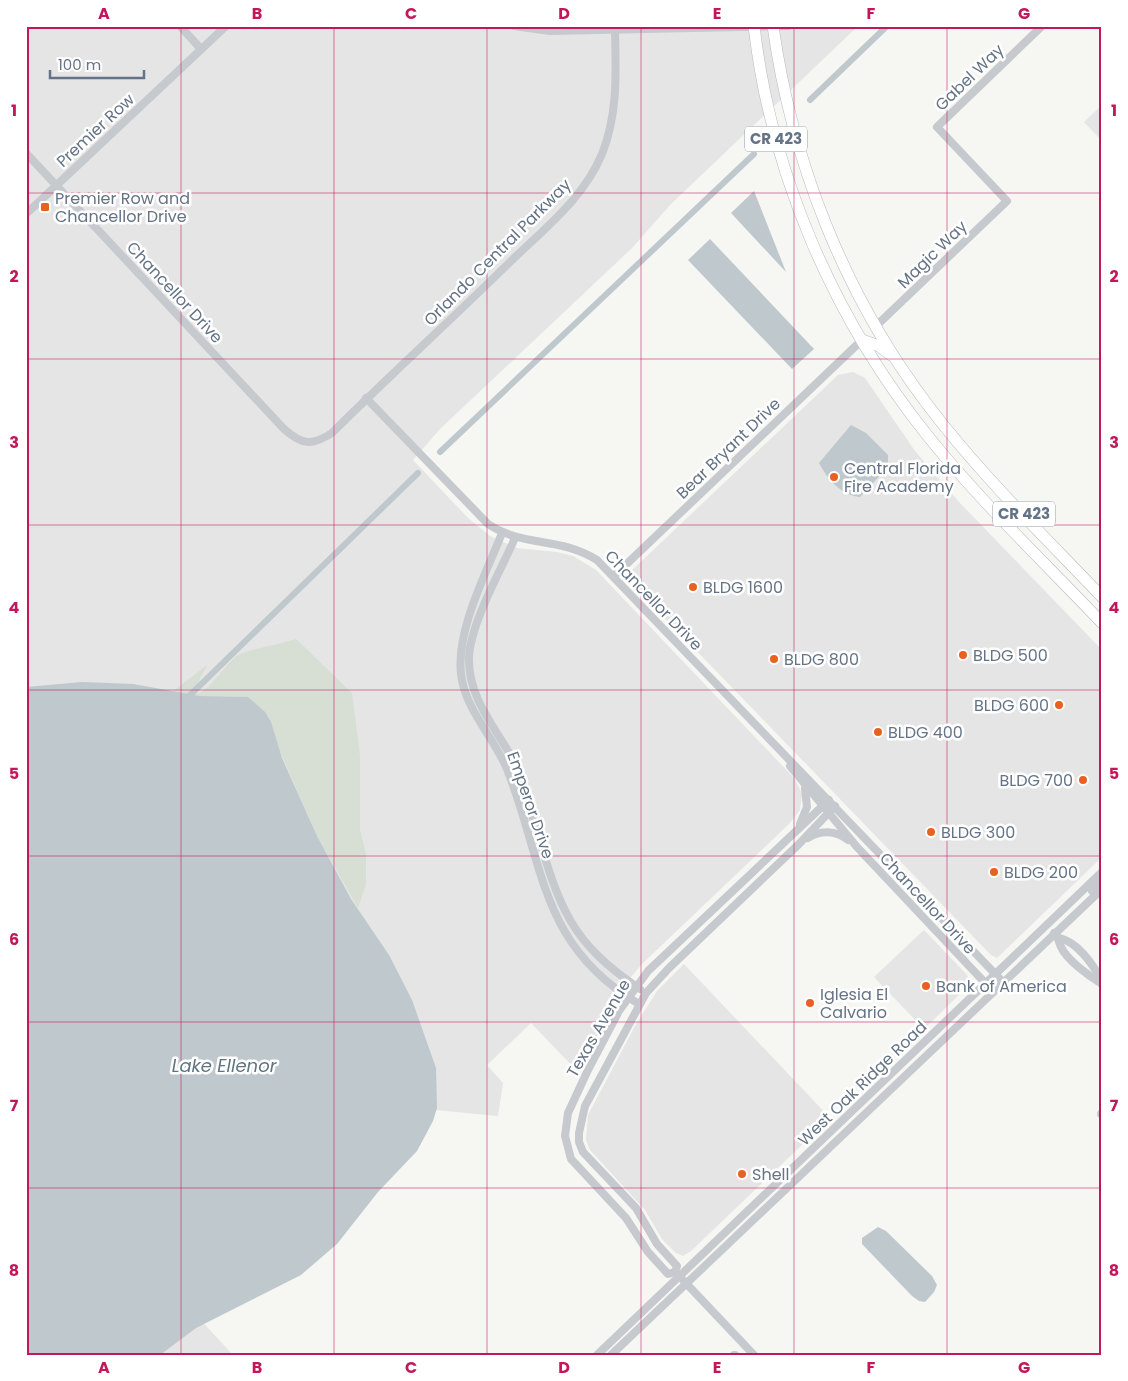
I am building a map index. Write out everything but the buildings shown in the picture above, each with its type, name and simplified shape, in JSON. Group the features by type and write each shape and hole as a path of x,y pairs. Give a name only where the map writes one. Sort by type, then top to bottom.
{"highway":[{"name":"CR 423","path":"754,26 766,96 787,174 814,247 862,340 895,392 945,456 1102,623"},
{"name":"CR 423","path":"773,26 788,107 812,188 846,271 876,326 927,404 961,446 1102,597"},
{"path":"842,304 858,319 876,326"},
{"path":"862,340 879,346 896,359"}],"street":[{"path":"180,26 201,49"},
{"name":"Premier Row","path":"26,214 226,26"},
{"path":"514,26 550,31 788,26"},
{"name":"Gabel Way","path":"1007,201 937,127 1042,26"},
{"name":"Orlando Central Parkway","path":"309,442 320,441 332,433 366,398 569,204 588,180 602,154 611,127 615,100 615,30"},
{"name":"Chancellor Drive","path":"26,153 284,429 296,439 309,442"},
{"name":"Magic Way","path":"876,326 1007,201"},
{"name":"Bear Bryant Drive","path":"614,576 862,340"},
{"name":"Chancellor Drive","path":"366,398 474,511 502,533 515,538 568,546 597,560 1002,982"},
{"name":"Emperor Drive","path":"502,533 464,637 461,656 464,690 506,768 549,902 561,927 587,961 628,997 639,1004"},
{"name":"Emperor Drive","path":"515,538 472,637 469,658 474,694 521,776 549,871 565,914 590,949 646,993"},
{"name":"Chancellor Drive","path":"768,740 857,847 993,991"},
{"path":"795,832 808,807 803,781"},
{"name":"Texas Avenue","path":"677,1274 668,1274 648,1252 620,1211 571,1158 567,1149 566,1128 568,1113 587,1072 628,997 636,986 660,959 795,832 823,806 832,803"},
{"name":"Texas Avenue","path":"754,1355 677,1274 677,1266 657,1244 645,1222 630,1202 590,1162 579,1142 581,1118 600,1078 646,993 668,968 799,844 828,813 832,803"},
{"path":"799,844 823,832 843,836 857,847"},
{"name":"West Oak Ridge Road","path":"597,1355 677,1274 825,1137 1102,872"},
{"path":"1102,882 1065,917 1057,936 1061,948 1085,973 1102,984"},
{"name":"West Oak Ridge Road","path":"612,1355 1002,982 1057,936 1102,889"},
{"path":"1057,936 1069,940 1093,965 1102,980"},
{"path":"660,959 668,968"},
{"path":"587,1072 600,1078"},
{"path":"568,1113 581,1118"},
{"path":"817,1159 816,1153 825,1144 825,1137"},
{"path":"581,1171 590,1162"},
{"path":"620,1211 630,1202"},
{"path":"648,1252 657,1244"},
{"path":"604,1355 609,1344"}],"shaded area":[{"path":"26,26 858,26 671,204 632,248 440,429 413,460 468,518 490,536 517,548 557,552 573,556 596,570 795,779 802,794 800,810 789,824 642,964 626,983 578,1072 531,1023 487,1065 503,1083 498,1116 405,1107 26,717"},
{"path":"1102,105 1102,141 1084,122"},
{"path":"853,372 865,378 915,451 959,502 1102,650 1102,857 997,958 991,955 629,581 629,573 838,375"},
{"path":"296,639 352,693 360,756 360,830 366,854 366,884 358,908 317,836 277,744 248,697 200,696 172,692 207,665 195,689 198,694 209,686 238,655"},
{"path":"924,930 967,975 970,981 967,987 924,1029 874,977"},
{"path":"684,964 830,1118 691,1251 683,1256 676,1253 662,1239 645,1210 590,1150 586,1140 588,1115 635,1026 657,991"},
{"path":"194,1313 233,1355 26,1355 26,1335"}],"water":[{"path":"754,191 786,272 731,213"},
{"path":"710,239 814,349 792,369 688,260"},
{"path":"851,425 866,433 888,455 888,467 860,497 853,496 836,486 819,463"},
{"name":"Lake Ellenor","path":"82,682 133,684 200,696 248,697 265,712 271,722 282,758 317,836 351,899 389,955 412,1000 436,1068 437,1108 433,1121 417,1151 378,1192 337,1244 301,1275 196,1328 160,1355 26,1355 26,687"},
{"path":"878,1227 886,1231 932,1276 937,1285 934,1292 925,1302 919,1301 912,1296 862,1244 862,1238"}],"waterway":[{"path":"810,100 887,26"},
{"path":"440,452 754,154"},
{"path":"186,699 418,473"}],"place":[{"name":"Premier Row and Chancellor Drive","path":"45,207"},
{"name":"Central Florida Fire Academy","path":"834,477"},
{"name":"BLDG 1600","path":"693,587"},
{"name":"BLDG 500","path":"963,655"},
{"name":"BLDG 800","path":"774,659"},
{"name":"BLDG 600","path":"1059,705"},
{"name":"BLDG 400","path":"878,732"},
{"name":"BLDG 700","path":"1083,780"},
{"name":"BLDG 300","path":"931,832"},
{"name":"BLDG 200","path":"994,872"},
{"name":"Bank of America","path":"926,986"},
{"name":"Iglesia El Calvario","path":"810,1003"},
{"name":"Shell","path":"742,1174"}]}
